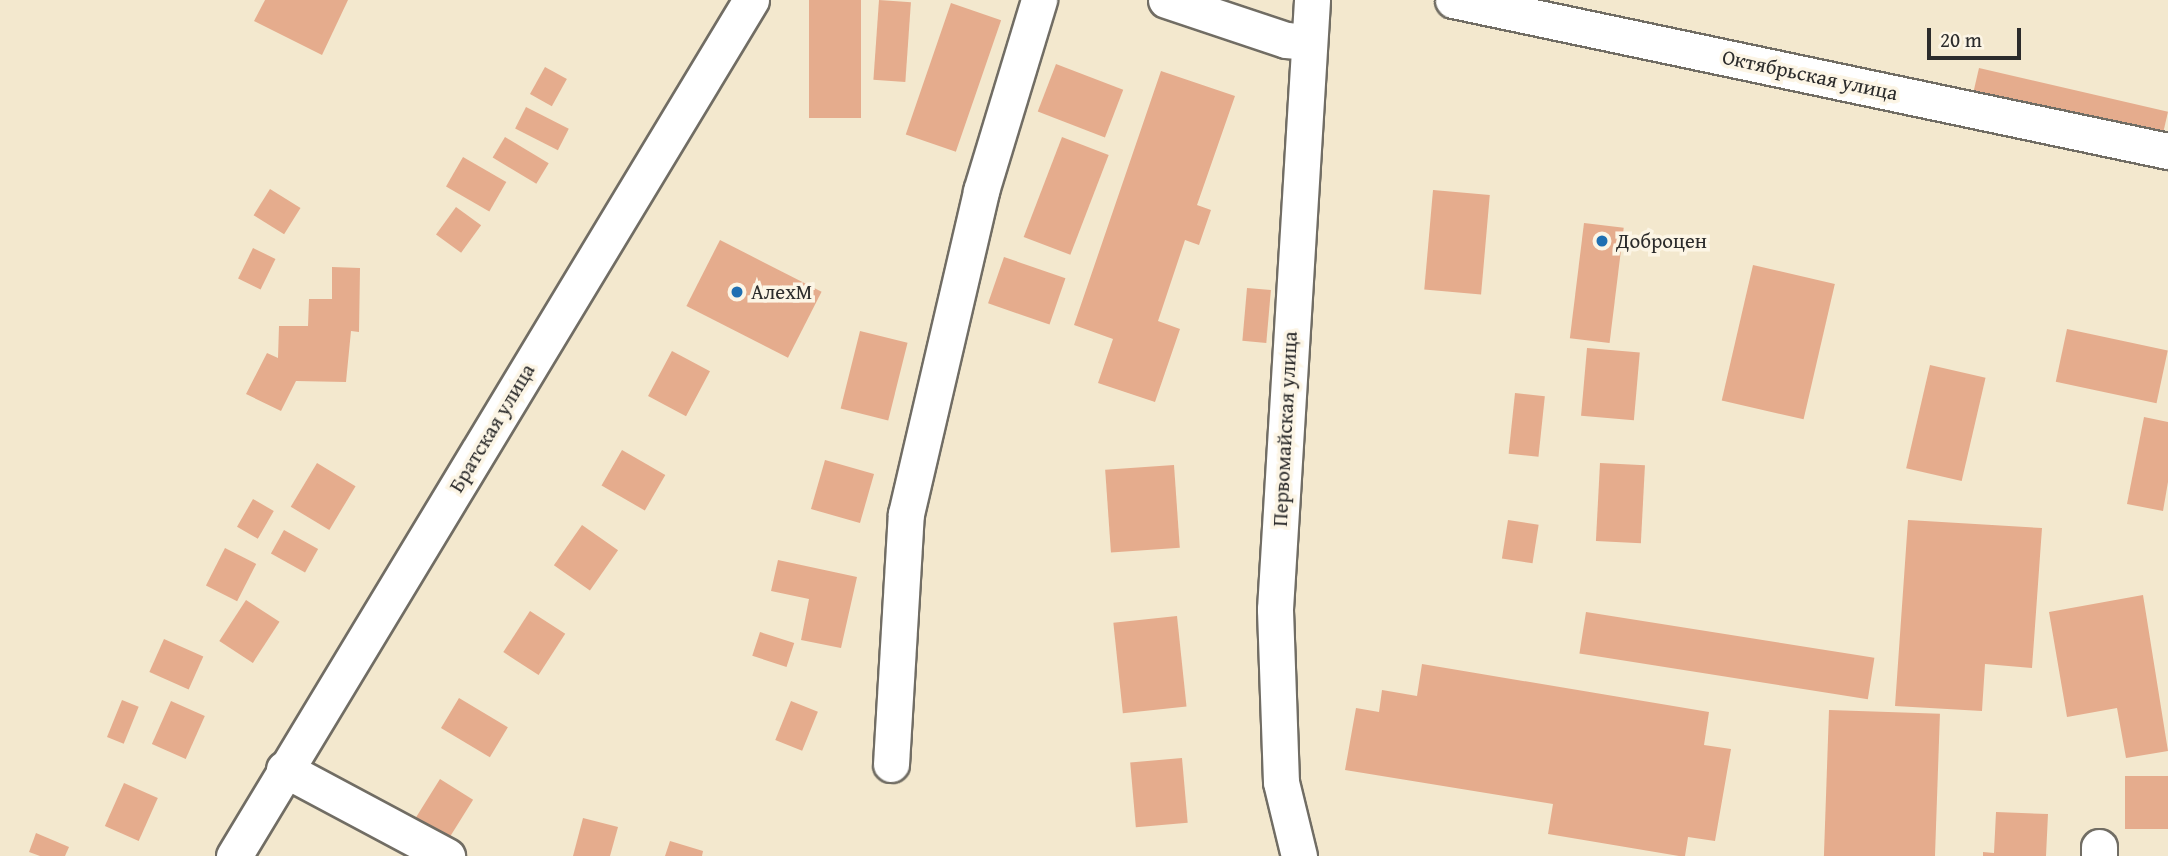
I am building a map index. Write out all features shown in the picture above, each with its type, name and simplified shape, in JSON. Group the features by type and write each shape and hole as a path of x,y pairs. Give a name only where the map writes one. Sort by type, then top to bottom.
{"street":[{"name":"Братская улица","path":"234,856 284,769 751,0"},
{"path":"891,764 905,514 981,191 1039,0"},
{"path":"1166,0 1286,40 1309,42"},
{"name":"Первомайская улица","path":"1299,856 1281,782 1275,609 1312,0"},
{"name":"Октябрьская улица","path":"1453,0 2168,151"},
{"path":"284,769 447,856"}],"building":[{"path":"265,0 348,0 322,55 254,21"},
{"path":"809,0 861,0 861,118 809,118"},
{"path":"879,0 911,2 905,82 873,80"},
{"path":"951,3 1001,20 956,152 906,134"},
{"path":"1056,64 1123,90 1105,137 1038,112"},
{"path":"545,67 567,79 552,106 530,94"},
{"path":"1979,68 2168,112 2159,149 1970,105"},
{"path":"1161,71 1235,96 1197,205 1211,210 1199,245 1185,240 1158,321 1180,329 1155,402 1098,383 1113,339 1074,325"},
{"path":"526,107 569,129 558,150 515,128"},
{"path":"505,137 549,163 536,184 493,158"},
{"path":"1062,137 1109,155 1070,255 1024,237"},
{"path":"463,157 506,182 489,211 446,186"},
{"path":"270,189 301,208 284,234 254,215"},
{"path":"1433,190 1490,195 1481,295 1424,290"},
{"path":"456,207 481,225 461,253 436,235"},
{"path":"1584,223 1624,228 1610,343 1570,338"},
{"path":"720,240 822,292 788,358 686,306"},
{"path":"253,248 275,259 261,290 238,279"},
{"path":"1004,257 1065,278 1050,324 988,303"},
{"path":"1753,265 1835,284 1804,419 1722,400"},
{"path":"332,267 360,268 359,332 351,331 346,382 296,381 281,411 246,394 267,353 278,358 279,326 308,326 309,299 332,299"},
{"path":"1247,288 1271,290 1266,343 1242,341"},
{"path":"2067,329 2168,350 2157,403 2056,382"},
{"path":"860,331 908,343 888,420 841,409"},
{"path":"1587,348 1640,353 1634,420 1581,416"},
{"path":"672,351 710,371 686,416 648,396"},
{"path":"1930,365 1986,378 1962,481 1906,468"},
{"path":"1515,393 1545,396 1538,457 1509,454"},
{"path":"2144,417 2168,422 2168,482 2163,511 2127,504"},
{"path":"622,450 665,475 645,511 602,486"},
{"path":"825,460 874,474 860,523 811,509"},
{"path":"317,463 356,486 329,530 291,507"},
{"path":"1600,463 1645,465 1641,543 1596,541"},
{"path":"1174,465 1180,548 1111,553 1105,470"},
{"path":"253,499 274,511 258,539 237,527"},
{"path":"1508,520 1539,525 1533,563 1502,559"},
{"path":"1908,520 2042,528 2032,668 1985,664 1982,711 1895,706"},
{"path":"582,525 618,550 590,590 554,565"},
{"path":"284,530 318,549 305,573 271,554"},
{"path":"225,548 256,564 237,601 206,585"},
{"path":"778,560 857,577 841,648 801,640 809,599 771,591"},
{"path":"2143,595 2168,751 2126,758 2117,708 2067,717 2049,612"},
{"path":"246,600 280,622 253,663 219,641"},
{"path":"530,611 565,634 539,675 503,652"},
{"path":"1586,612 1874,658 1868,699 1579,653"},
{"path":"1177,616 1187,707 1123,713 1113,623"},
{"path":"760,632 794,643 787,667 752,656"},
{"path":"164,639 203,656 189,689 149,672"},
{"path":"1422,664 1709,712 1704,745 1731,749 1715,841 1688,837 1685,856 1679,856 1548,834 1553,804 1345,770 1356,708 1379,712 1382,690 1417,696"},
{"path":"459,698 508,727 490,757 441,728"},
{"path":"122,700 139,707 124,744 107,737"},
{"path":"171,701 205,716 186,759 152,744"},
{"path":"791,701 818,712 802,751 775,740"},
{"path":"1829,710 1940,714 1935,856 1824,856"},
{"path":"1182,758 1188,823 1136,827 1130,763"},
{"path":"2125,776 2168,776 2168,829 2125,829"},
{"path":"440,779 473,800 449,839 416,818"},
{"path":"124,783 158,798 139,841 105,826"},
{"path":"1996,812 2048,814 2046,856 1983,856 1983,852 1994,853"},
{"path":"583,818 618,827 610,856 573,856"},
{"path":"36,833 69,847 65,856 40,856 29,852"},
{"path":"670,841 703,851 702,856 665,856"}],"place":[{"name":"Доброцен","path":"1602,241"},
{"name":"АлехМ","path":"737,292"}]}
